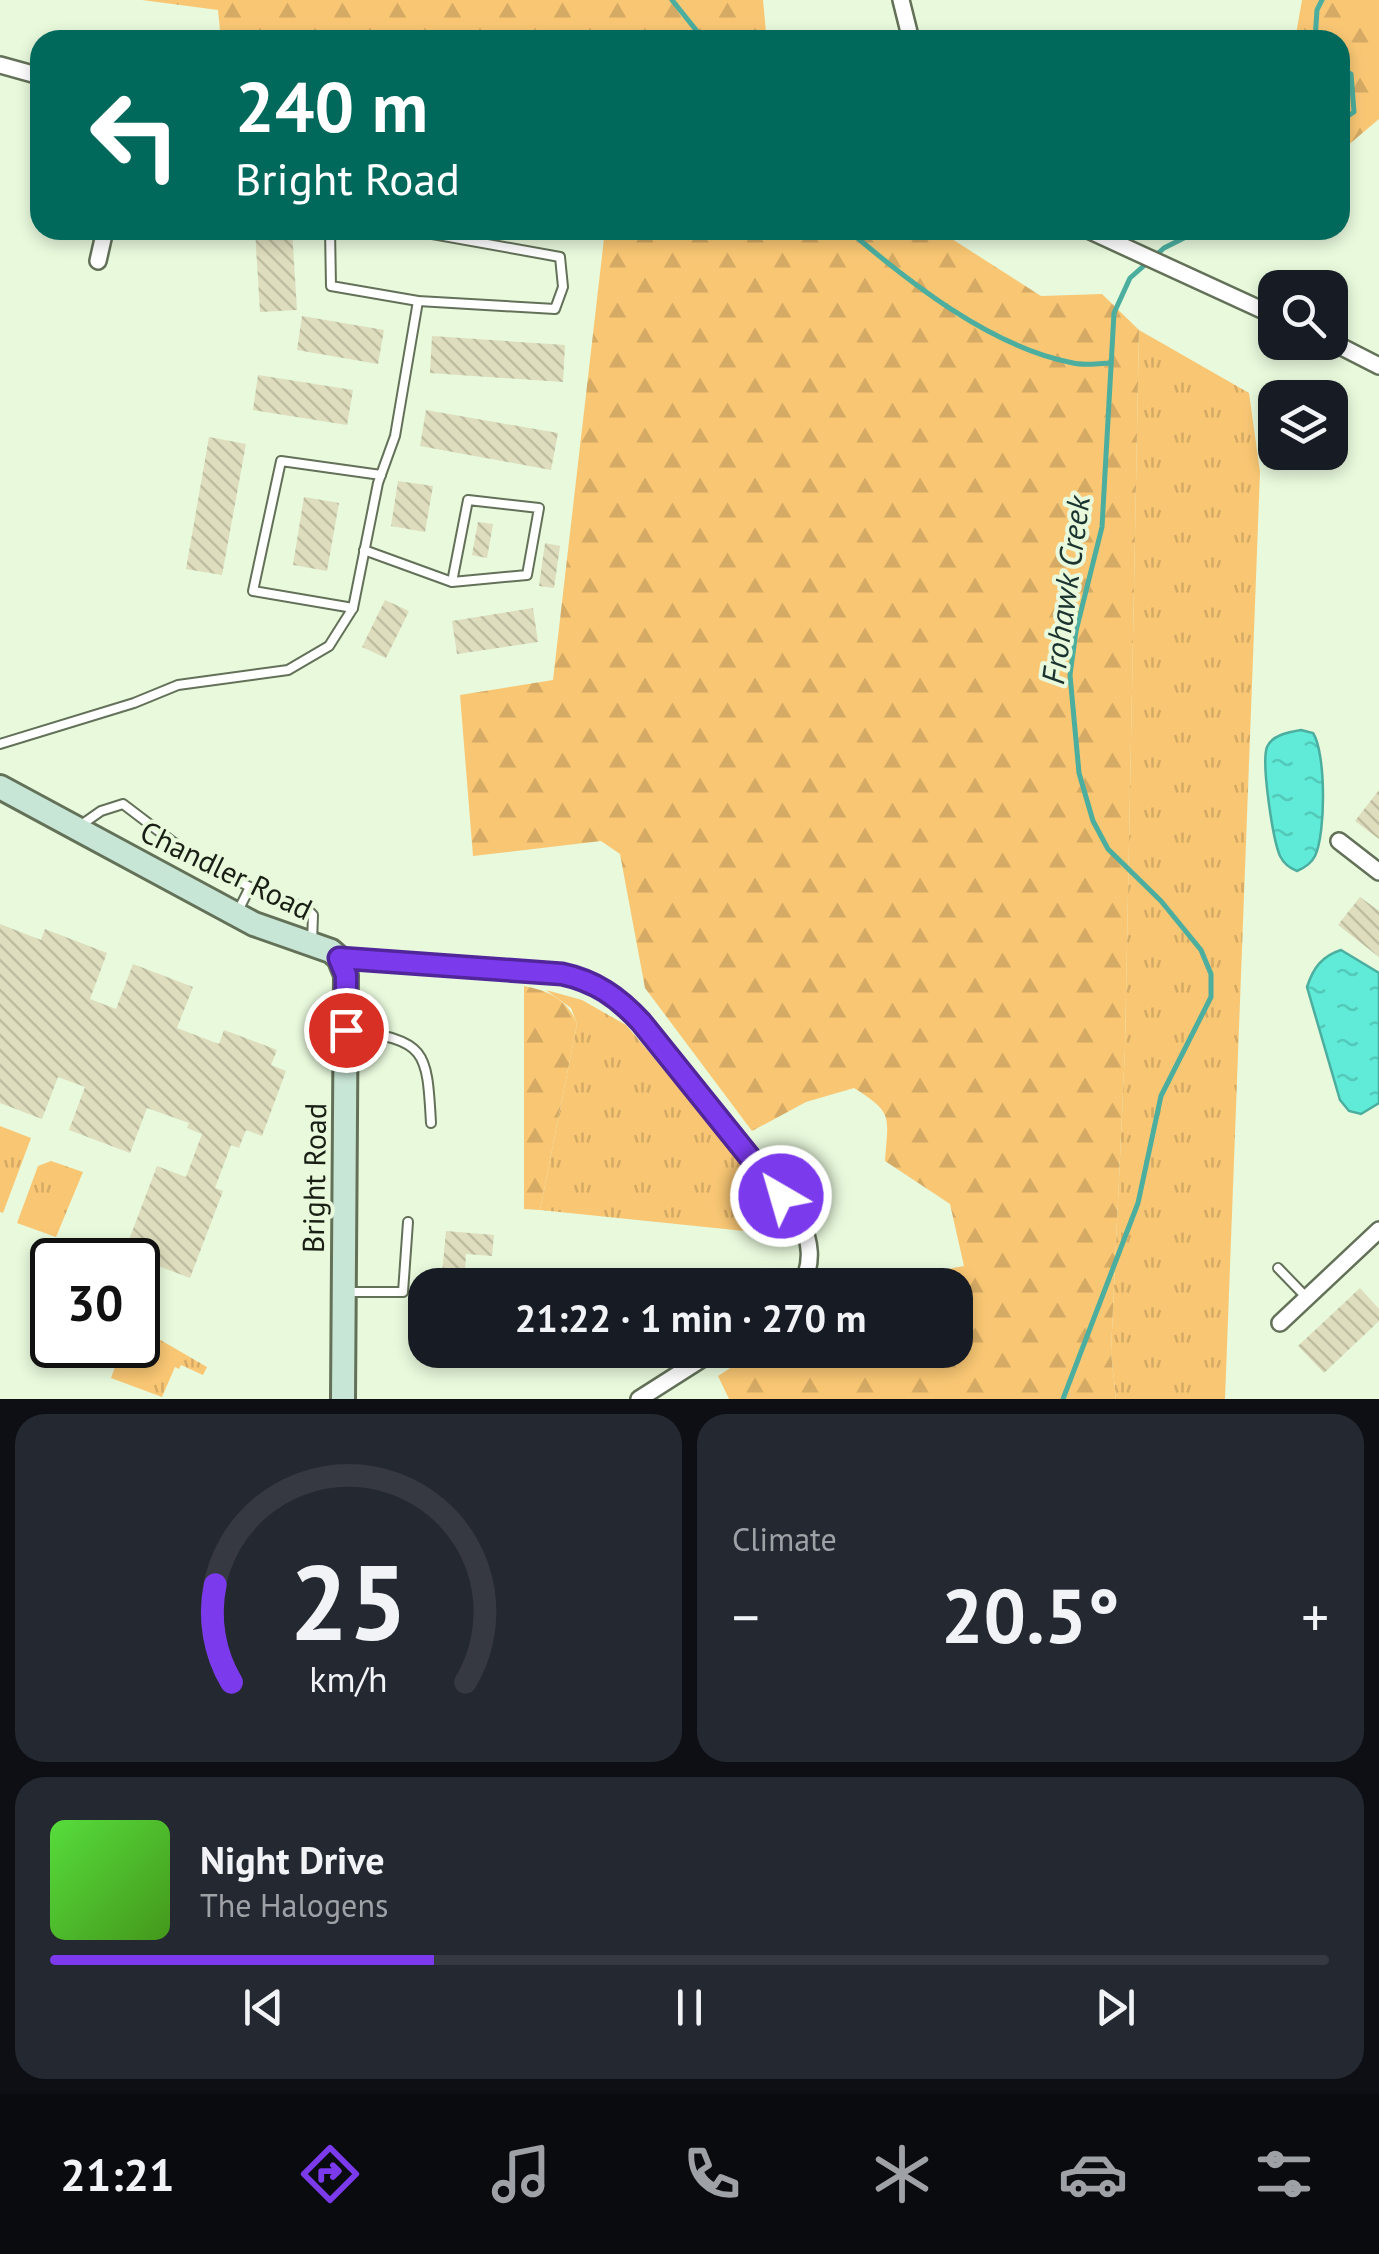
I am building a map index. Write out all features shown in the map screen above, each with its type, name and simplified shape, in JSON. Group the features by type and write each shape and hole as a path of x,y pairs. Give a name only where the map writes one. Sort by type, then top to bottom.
{"street":[{"path":"901,0 908,30"},
{"path":"0,65 30,73"},
{"path":"98,261 103,240"},
{"path":"1112,240 1258,308"},
{"path":"1348,351 1379,366"},
{"name":"Chandler Road","path":"0,788 236,915 339,958 562,974 587,981 617,998 641,1022 800,1220 810,1250 809,1268"},
{"path":"1339,841 1379,872"},
{"name":"Bright Road","path":"339,958 346,975 342,1399"},
{"path":"1280,1323 1379,1230"},
{"path":"639,1399 688,1368"}],"lane":[{"path":"330,240 331,286 418,301 556,309 563,287 560,257 466,240"},
{"path":"0,744 178,685 288,670 329,646 353,608 382,475 395,436 418,301"},
{"path":"353,608 253,591 280,461 382,475"},
{"path":"364,550 452,582 527,575 539,508 468,500 452,582"},
{"path":"77,829 101,811 124,804 198,861 250,887 306,908 313,915 312,946"},
{"path":"236,915 250,887"},
{"path":"346,1030 399,1038 422,1057 428,1071 431,1122"},
{"path":"344,1292 403,1292 408,1222"},
{"path":"1278,1268 1307,1298"}],"green space":[{"path":"142,0 763,0 766,30 220,30 218,10"},
{"path":"1302,0 1379,0 1379,119 1350,144 1350,30 1297,30"},
{"path":"604,240 954,240 1041,296 1102,294 1139,330 1125,1049 1111,1352 1116,1399 729,1399 718,1376 730,1368 973,1368 973,1268 953,1268 964,1266 950,1204 885,1161 886,1117 854,1088 806,1102 752,1131 645,988 620,854 601,841 473,856 460,695 553,680"},
{"path":"1139,330 1249,393 1260,472 1225,1399 1116,1399 1111,1352 1125,1049"},
{"path":"524,986 556,998 568,1008 577,1024 540,1210 524,1209"},
{"path":"546,990 582,1000 626,1025 788,1216 793,1236 540,1210 577,1024 571,1008"},
{"path":"0,1126 31,1138 3,1213 0,1212"},
{"path":"51,1161 83,1172 56,1237 17,1223 38,1166"},
{"path":"160,1340 207,1367 203,1375 181,1365 179,1369 175,1367 162,1397 111,1378 115,1368 160,1368"}],"water":[{"path":"1301,730 1313,733 1317,743 1323,812 1315,856 1297,871 1285,863 1277,847 1266,756 1273,740"},
{"path":"1341,950 1379,973 1379,1103 1361,1114 1349,1111 1340,1100 1307,987 1319,964"}],"building":[{"path":"256,240 293,240 297,310 260,312"},
{"path":"302,316 384,330 378,364 297,350"},
{"path":"432,336 565,345 563,382 430,373"},
{"path":"258,375 353,390 347,425 253,410"},
{"path":"426,410 558,433 551,470 420,446"},
{"path":"209,437 246,444 222,575 186,569"},
{"path":"398,481 433,486 425,532 391,526"},
{"path":"304,497 339,503 327,571 293,565"},
{"path":"478,522 493,524 487,558 472,555"},
{"path":"545,543 560,546 554,588 539,586"},
{"path":"385,600 409,611 386,658 362,647"},
{"path":"533,608 538,642 457,654 452,621"},
{"path":"1379,790 1379,839 1355,821"},
{"path":"1360,897 1379,911 1379,957 1338,925"},
{"path":"0,924 41,940 45,929 107,953 90,999 116,1009 133,964 193,987 177,1028 219,1044 224,1030 277,1050 271,1065 286,1071 262,1136 246,1130 239,1148 231,1145 215,1188 223,1191 190,1278 160,1267 160,1238 130,1238 157,1166 186,1177 202,1134 187,1128 189,1123 147,1108 130,1153 69,1130 85,1087 58,1077 42,1119 0,1103"},
{"path":"446,1231 494,1235 492,1256 466,1254 465,1268 443,1268"},
{"path":"1360,1288 1379,1309 1379,1321 1324,1373 1298,1346"}],"waterway":[{"path":"672,0 696,30"},
{"name":"Frohawk Creek","path":"1316,30 1322,0"},
{"name":"Frohawk Creek","path":"1350,73 1354,112 1350,115"},
{"path":"860,240 953,310 1012,343 1078,364 1111,363"},
{"name":"Frohawk Creek","path":"1063,1399 1138,1203 1161,1096 1211,997 1211,974 1201,950 1161,901 1108,849 1093,821 1079,773 1070,675 1076,631 1102,527 1114,313 1130,278 1164,248 1180,240"}],"route":[{"path":"346,1030 346,975 339,958 562,974 587,981 617,998 641,1022 781,1196"}]}
